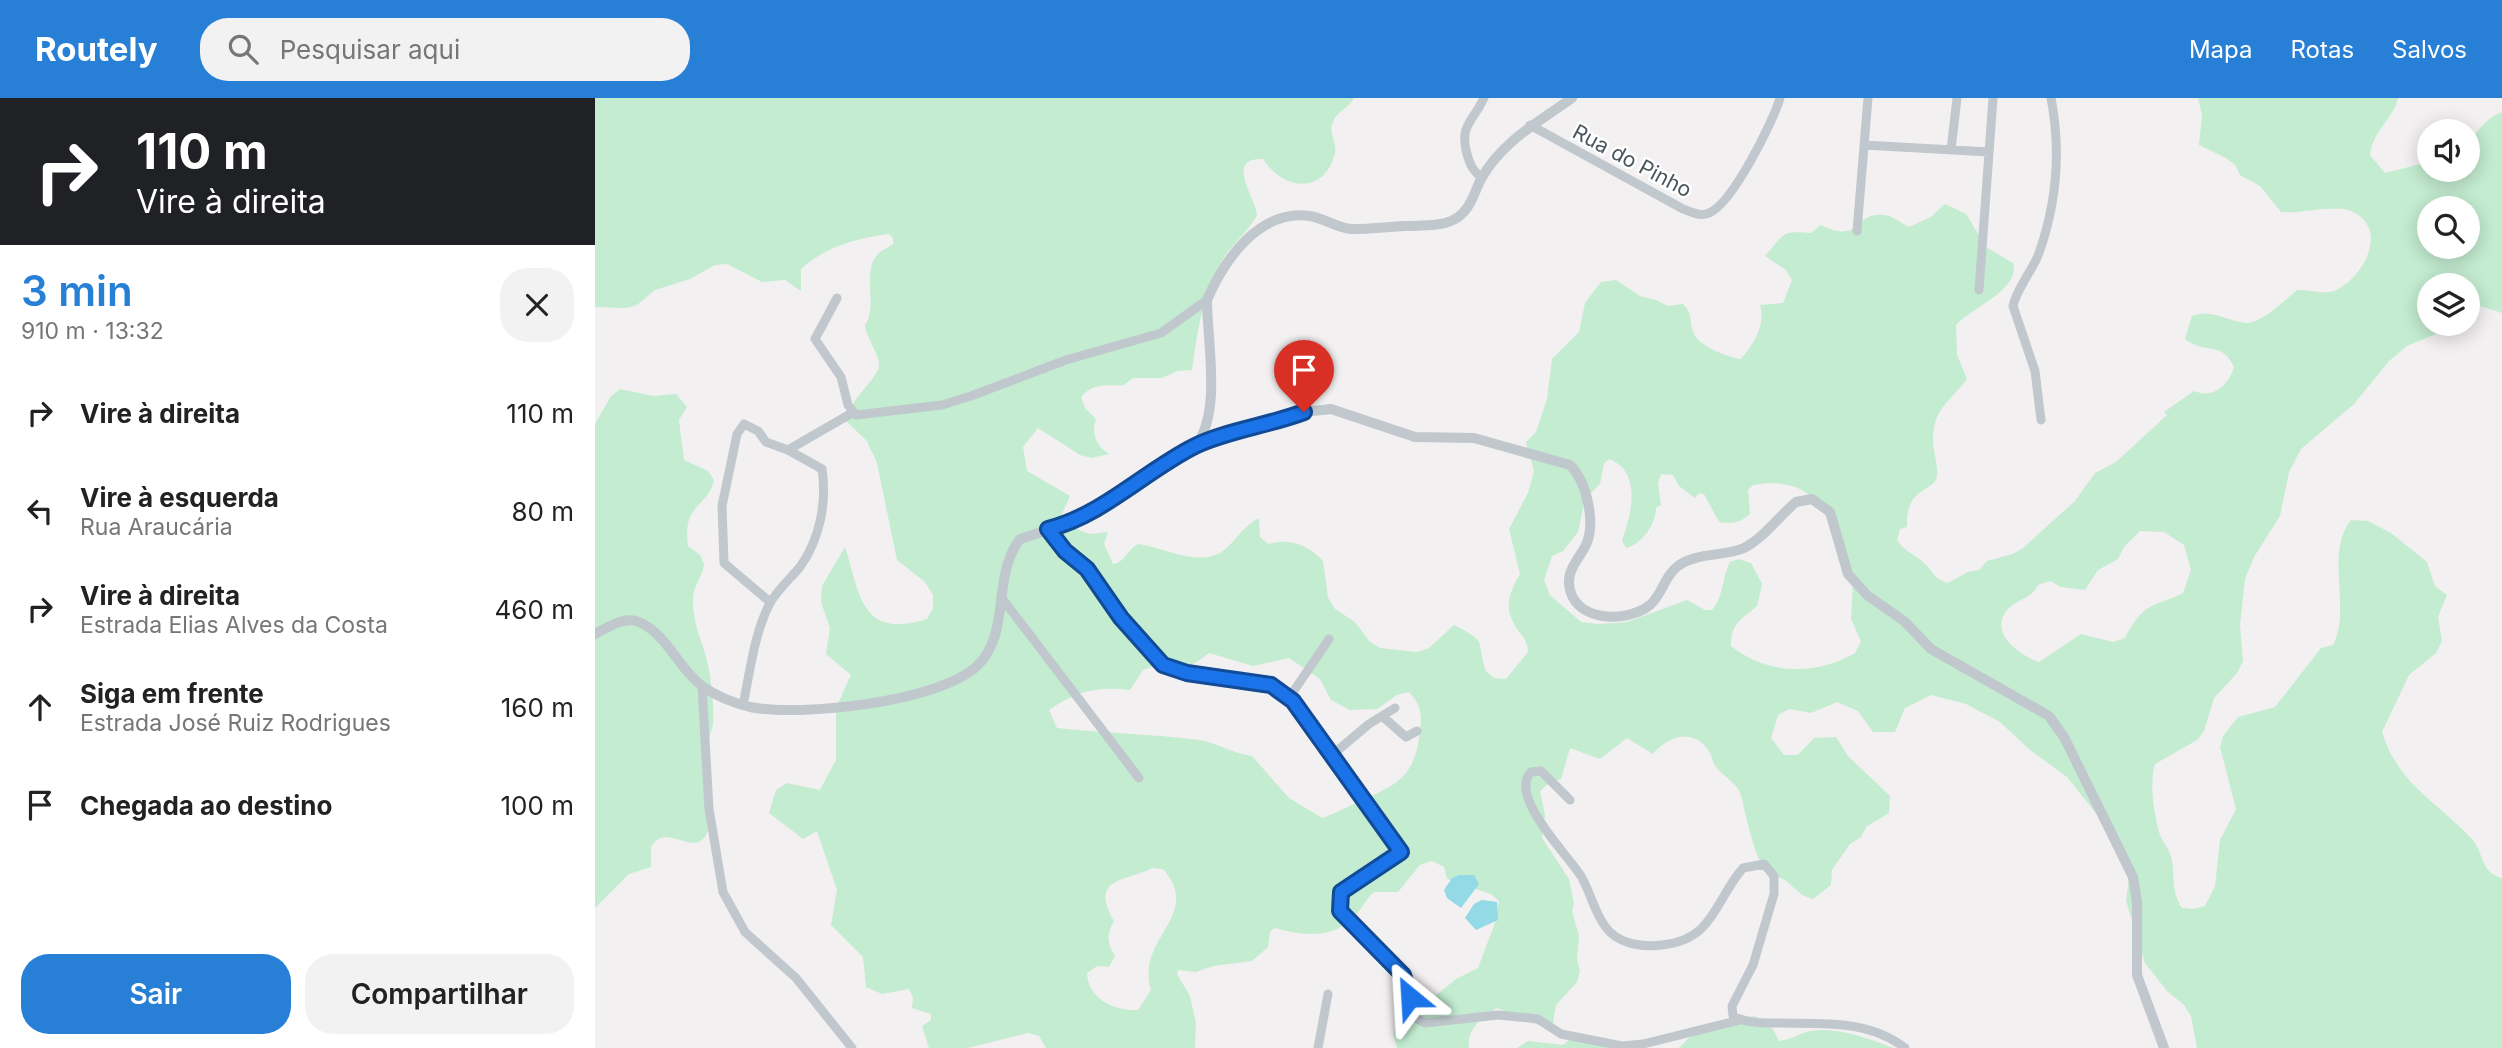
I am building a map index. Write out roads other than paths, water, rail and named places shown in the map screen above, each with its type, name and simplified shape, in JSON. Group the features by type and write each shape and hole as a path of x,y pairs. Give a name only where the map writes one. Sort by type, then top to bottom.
{"street":[{"path":"1482,178 1470,166 1463,139 1466,127 1484,98"},
{"path":"1196,446 1206,431 1211,402 1207,300 1213,285 1241,246 1263,224 1295,215 1313,216 1348,229 1439,225 1464,213 1482,178 1501,152 1530,125 1572,98"},
{"name":"Rua do Pinho","path":"1530,125 1683,209 1703,215 1717,209 1730,192 1780,98"},
{"path":"1857,232 1868,98"},
{"path":"1951,150 1957,98"},
{"path":"1979,290 1993,98"},
{"path":"2041,420 2035,371 2013,306 2040,251 2055,190 2057,131 2051,98"},
{"path":"1864,145 1989,152"},
{"path":"837,298 815,339 841,377 852,413"},
{"path":"788,450 852,413 915,410 971,397 1066,360 1161,333 1207,300"},
{"path":"595,634 628,620 642,623 661,639 702,686 743,705 765,709 828,707 891,700 939,688 975,667 993,643 1014,547 1029,534 1063,525 1196,446 1304,412 1331,409 1351,413 1415,437 1474,438 1570,465 1580,480 1591,524 1585,545 1571,571 1569,587 1581,607 1596,615 1618,617 1637,613 1652,604 1677,566 1696,558 1745,547 1804,498 1819,503 1830,512 1848,574 1867,595 1904,621 1931,649 2043,710 2064,737 2133,877 2137,902 2137,975 2164,1048"},
{"path":"743,705 760,627 770,602 801,565 815,540 825,493 822,469 788,450 766,442 758,431 744,424 737,434 722,506 724,563 770,602"},
{"path":"1048,529 1065,551 1087,569 1121,618 1163,665 1187,673 1271,685 1289,698 1401,852 1341,892 1338,902 1340,911 1403,975 1417,1018 1425,1023 1498,1015 1538,1019 1561,1034 1622,1046 1643,1044 1740,1020 1848,1024 1874,1031 1905,1048"},
{"path":"1001,597 1139,778"},
{"path":"1289,698 1328,639"},
{"path":"702,686 709,808 723,892 745,932 796,978 852,1048"},
{"path":"1331,756 1395,708"},
{"path":"1382,716 1400,735 1406,737 1417,731"},
{"path":"1570,800 1541,771 1531,772 1527,777 1525,787 1532,808 1580,875 1603,922 1611,933 1625,941 1659,946 1687,939 1710,921 1743,868 1759,863 1772,872 1774,894 1753,965 1732,1006 1733,1016 1740,1020"},
{"path":"1318,1048 1328,994"}],"water":[{"path":"1474,875 1479,884 1461,908 1447,898 1444,890 1452,878"},
{"path":"1482,900 1497,902 1498,920 1476,930 1465,918 1474,904"}]}
